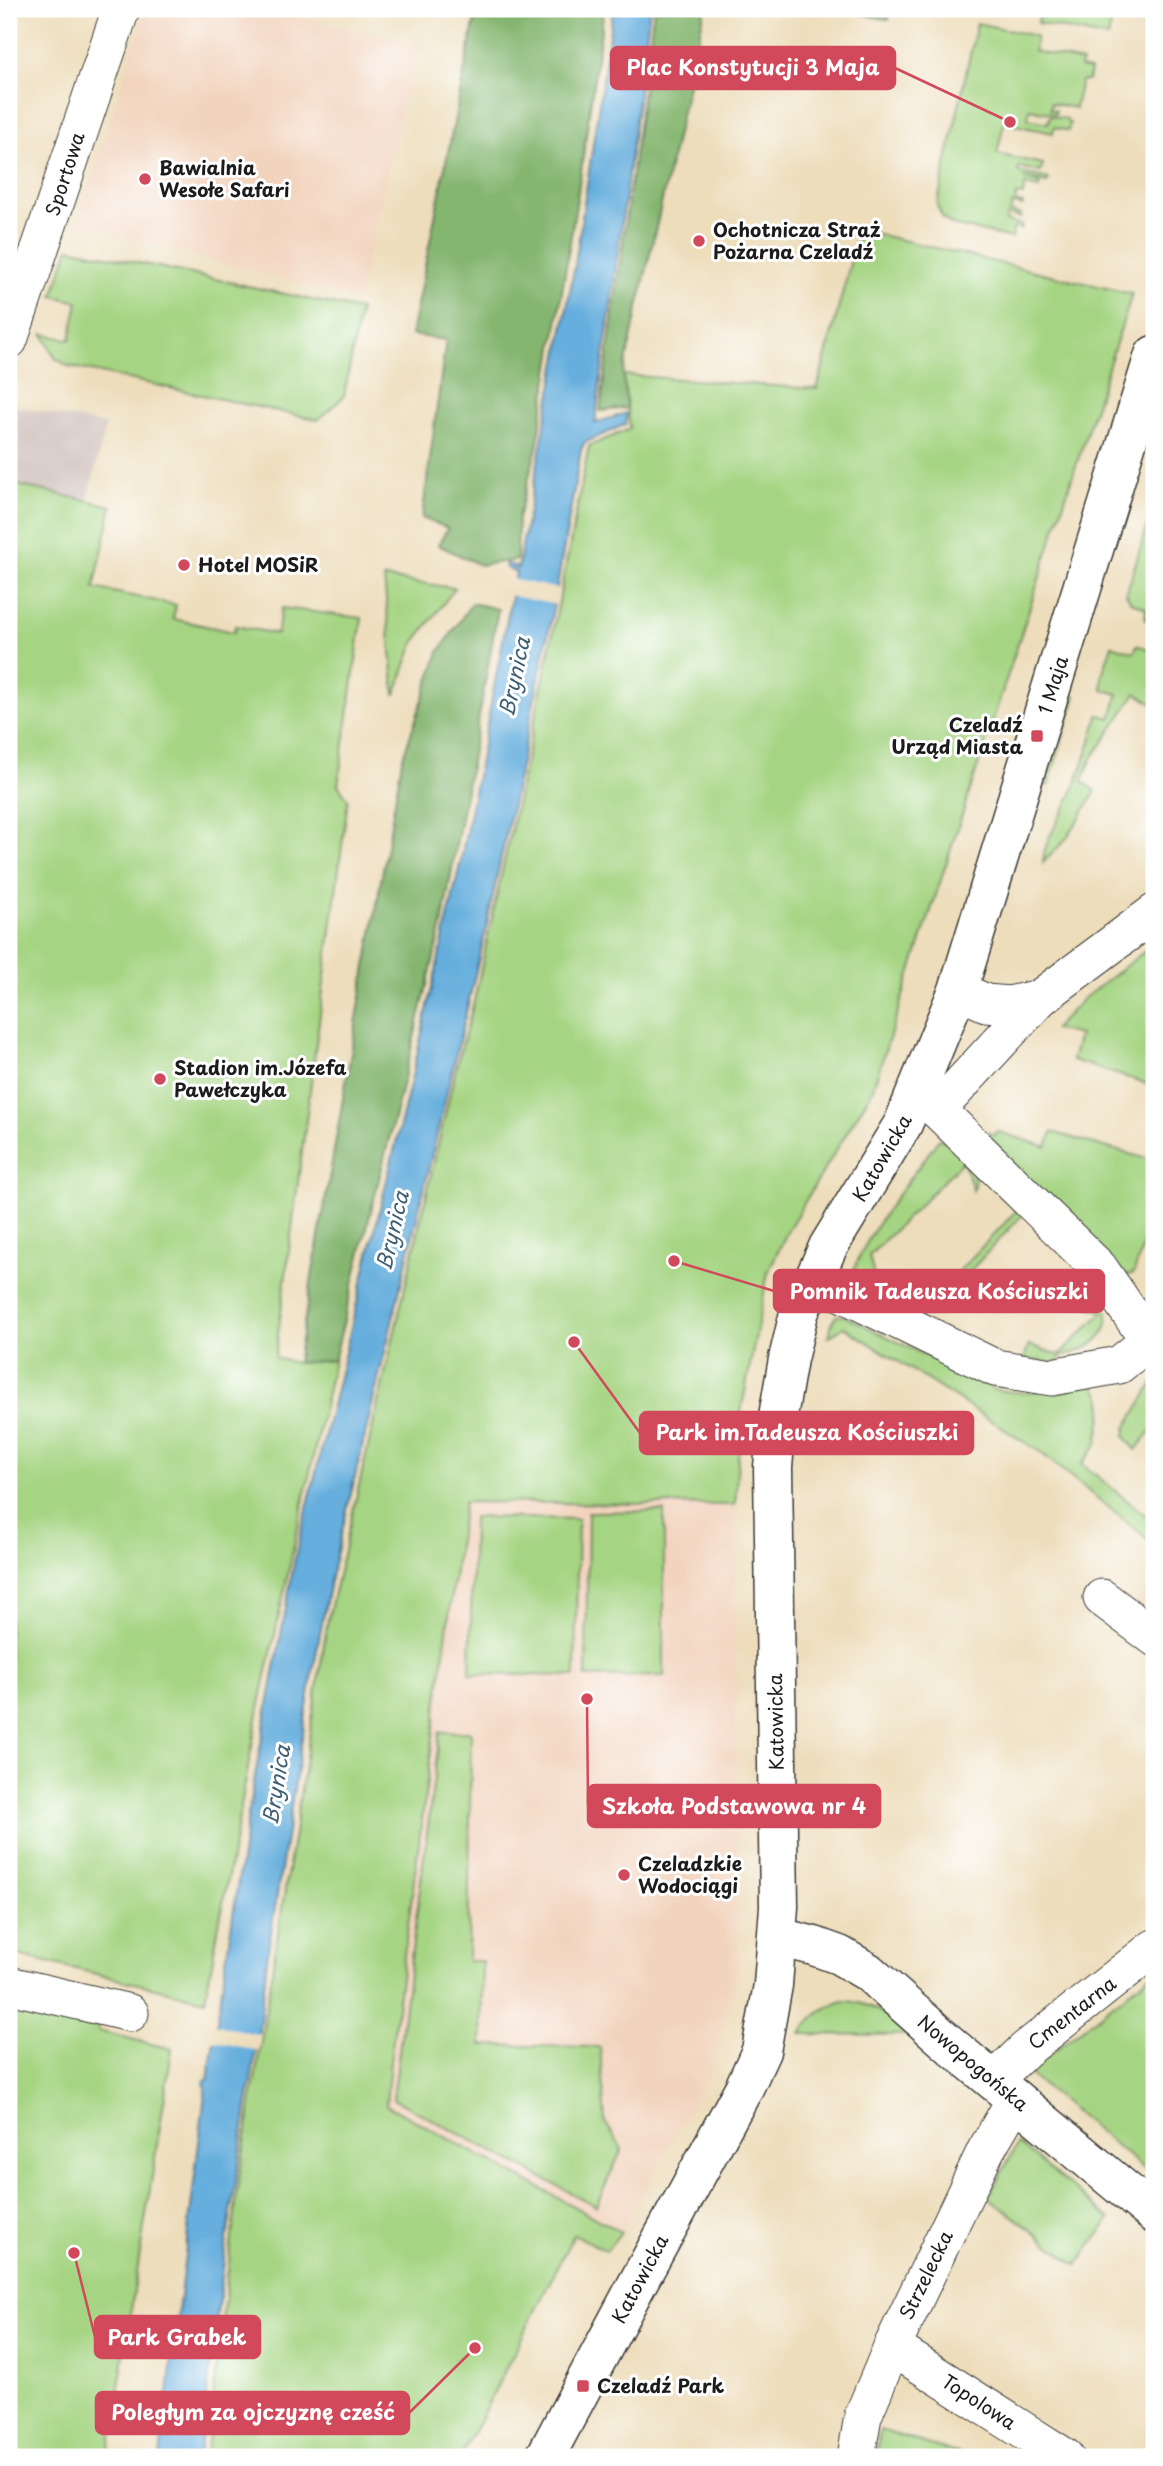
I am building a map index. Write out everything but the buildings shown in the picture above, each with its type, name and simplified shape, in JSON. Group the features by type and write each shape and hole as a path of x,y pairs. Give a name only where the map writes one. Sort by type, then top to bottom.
{"street":[{"name":"Sportowa","path":"9,340 121,9"},
{"name":"1 Maja","path":"927,1101 958,990 1154,355"},
{"path":"813,1279 995,1368 1052,1377 1119,1365 1152,1345 1099,1268 927,1101 1040,998 1154,913"},
{"path":"958,990 986,1003 1009,1005 1040,998"},
{"name":"Katowicka","path":"545,2457 744,2088 761,2051 778,1937 773,1467 777,1422 788,1359 799,1312 828,1247 903,1124 927,1101"},
{"path":"1102,1598 1154,1637"},
{"name":"Nowopogońska","path":"778,1937 839,1955 868,1972 1004,2090 1154,2214"},
{"name":"Cmentarna","path":"1004,2090 1026,2050 1154,1948"},
{"path":"9,1985 130,2013"},
{"name":"Strzelecka","path":"856,2457 863,2416 892,2347 986,2150 1004,2090"},
{"name":"Topolowa","path":"892,2347 1065,2457"}],"shaded area":[{"path":"145,9 257,9 418,43 358,299 77,224"},
{"path":"9,405 106,425 87,503 9,484"},
{"path":"464,1502 735,1505 738,1972 709,2074 621,2232 386,2105 389,2061"}],"green space":[{"path":"477,9 604,9 537,447 518,518 517,560 480,565 438,545 448,528 422,518 446,340 411,335"},
{"path":"654,9 705,9 623,375 627,408 600,411"},
{"path":"839,9 889,9 889,20"},
{"path":"1086,9 1111,24 1108,38 1037,23 1041,11"},
{"path":"977,23 1036,36 1034,51 1082,62 1080,68 1090,70 1088,81 1081,81 1075,108 1051,103 1050,109 1056,110 1055,114 1029,109 1028,119 1048,123 1050,116 1067,119 1070,123 1068,131 1054,127 1053,133 1004,123 997,154 1043,164 1041,172 1019,167 1018,172 1049,179 1047,183 1023,178 1040,183 1039,188 1025,185 1023,195 1017,194 1015,202 1023,206 1012,204 1010,212 1021,215 1021,218 1007,215 1006,221 1022,225 1022,229 1014,227 1012,238 952,225 943,218 937,206"},
{"path":"859,230 1132,294 872,1091 789,1228 768,1272 741,1412 735,1505 464,1502 386,2105 621,2232 606,2251 574,2234 461,2457 206,2457 238,2186 328,1619 456,1068 474,1002 548,658 589,446 630,429 623,375 817,389"},
{"path":"69,248 360,310 344,396 318,420 68,366 55,358 43,334 70,340 78,302 53,296"},
{"name":"Stadion im.Józefa Pawełczyka","path":"9,483 112,506 94,588 176,605 173,619 234,632 235,626 277,634 282,608 362,618 338,785 348,799 275,1358 297,1363 334,1360 259,1708 205,2000 9,1953"},
{"path":"1151,513 1154,514 1154,622 1145,619 1146,608 1131,602 1126,594"},
{"path":"384,578 455,588 414,643 395,695"},
{"path":"472,603 498,609 442,925 334,1360 297,1363 402,760 439,652"},
{"path":"1112,645 1134,652 1137,645 1154,651 1153,704 1136,693 1091,760 1082,781 1096,791 1067,838 1043,863 1050,836 1068,802 1090,745 1098,715 1111,718 1118,694 1102,689 1102,675"},
{"path":"1070,694 1076,696 1048,786 1042,784"},
{"path":"1154,944 1154,1086 1072,1060 1079,1035 1054,1029 1083,999"},
{"path":"977,1130 995,1135 996,1131 1047,1147 1052,1132 1154,1161 1154,1210 1134,1273 1126,1276"},
{"path":"939,1139 948,1142 968,1158 974,1173 973,1190 963,1161 869,1256 877,1287 870,1290 849,1282 877,1225"},
{"path":"1019,1208 1024,1213 928,1316 920,1312"},
{"path":"1095,1283 1107,1310 1107,1323 1100,1338 1087,1348 1063,1355 1056,1363 1024,1359 1029,1345 1059,1355 1103,1312 1075,1302"},
{"path":"836,1316 845,1316 996,1390 1023,1393 1091,1384 1101,1395 1102,1416 1097,1444 1082,1464 1154,1522 1154,1544 1040,1452 844,1327 829,1337"},
{"path":"1154,1382 1154,1433 1151,1431 1136,1450 1125,1437 1126,1428"},
{"path":"664,1511 664,1676 586,1677 588,1512"},
{"path":"473,1517 578,1519 575,1676 470,1674"},
{"path":"440,1732 471,1732 468,1961 482,1961 481,2045 600,2047 605,2122 622,2149 596,2206 393,2099"},
{"path":"1154,1972 1154,2177 1027,2072"},
{"path":"843,2001 862,2004 878,2011 907,2035 801,2034 819,2013"},
{"path":"9,2008 98,2027 98,2031 172,2049 108,2457 9,2457"},
{"path":"1018,2143 1110,2219 1077,2265 988,2197"},
{"path":"880,2430 971,2457 876,2457"}],"water":[{"name":"Brynica","path":"613,9 650,9 595,423 626,413 626,424 584,443 581,450 551,620 486,929 330,1581 268,1951 199,2457 160,2457 206,2086 204,2084 208,2080 249,1809 295,1558 411,1081 461,860 516,572 505,567 506,563 518,568 575,265"}],"pier":[{"path":"511,579 559,589 557,605 508,595"},
{"path":"213,2024 261,2035 259,2051 210,2040"}],"place":[{"name":"Plac Konstytucji 3 Maja","path":"1010,122"},
{"name":"Bawialnia Wesołe Safari","path":"145,179"},
{"name":"Ochotnicza Straż Pożarna Czeladź","path":"699,241"},
{"name":"Hotel MOSiR","path":"184,565"},
{"name":"Czeladź Urząd Miasta","path":"1037,736"},
{"name":"Stadion im.Józefa Pawełczyka","path":"160,1079"},
{"name":"Pomnik Tadeusza Kościuszki","path":"674,1261"},
{"name":"Park im.Tadeusza Kościuszki","path":"574,1342"},
{"name":"Szkoła Podstawowa nr 4","path":"587,1699"},
{"name":"Czeladzkie Wodociągi","path":"624,1875"},
{"name":"Park Grabek","path":"74,2253"},
{"name":"Poległym za ojczyznę cześć","path":"475,2348"},
{"name":"Czeladź Park","path":"583,2386"}]}
